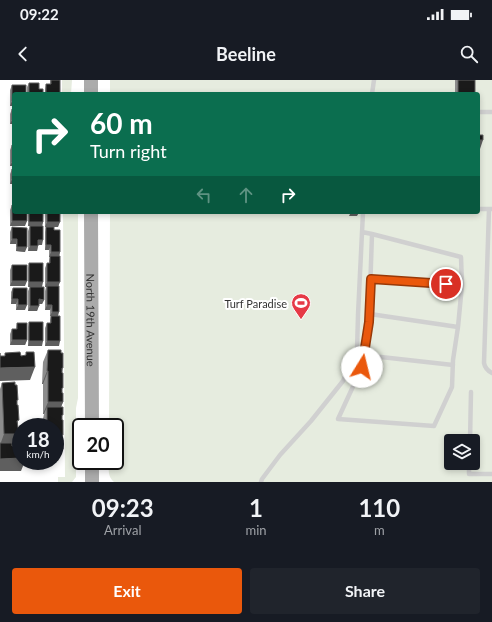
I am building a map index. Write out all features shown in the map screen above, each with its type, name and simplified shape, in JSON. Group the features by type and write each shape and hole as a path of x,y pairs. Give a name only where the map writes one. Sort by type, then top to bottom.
{"main road":[{"path":"91,80 91,92"},
{"name":"North 19th Avenue","path":"91,214 92,418"},
{"path":"92,470 92,482"}],"lane":[{"path":"372,92 374,80"},
{"path":"480,112 492,112"},
{"path":"480,209 491,209 484,363 492,373"},
{"path":"261,482 280,455 311,421 343,382 357,351 363,214"},
{"path":"362,232 372,234 461,257 462,285 452,387 434,426 338,419 362,367 370,314 372,234"},
{"path":"371,279 462,285"},
{"path":"370,314 458,327"},
{"path":"364,355 453,365"},
{"path":"470,434 471,392"},
{"path":"469,470 469,474 492,474"}],"shaded area":[{"path":"62,80 72,80 71,92 62,92"},
{"name":"Turf Paradise","path":"110,80 492,80 492,482 114,482 109,475 109,470 124,470 124,418 109,418 110,214 480,214 480,92 110,92"},
{"path":"63,214 78,214 78,398 76,418 72,418 72,470 76,470 76,477 72,482 58,482 58,477 65,477"}],"building":[{"path":"51,80 60,80 60,92 46,92 46,84 51,84"},
{"path":"458,80 475,80 475,92 458,92"},
{"path":"29,83 39,83 39,89 43,89 43,92 29,92"},
{"path":"12,85 26,85 26,92 12,92"},
{"path":"480,135 483,135 483,140 480,140"},
{"path":"12,214 27,214 27,221 12,221"},
{"path":"29,214 43,214 43,222 29,222"},
{"path":"47,214 60,214 60,222 47,222"},
{"path":"30,226 43,226 43,240 38,240 38,246 30,246"},
{"path":"12,227 27,228 27,247 17,247 17,239 12,239"},
{"path":"46,227 54,227 54,230 60,230 60,252 51,252 51,245 46,245"},
{"path":"50,256 60,256 60,282 47,282 47,263 50,263"},
{"path":"29,263 43,263 43,282 29,282"},
{"path":"12,265 27,265 27,281 12,281"},
{"path":"47,286 59,286 59,312 52,312 52,305 47,305"},
{"path":"30,287 44,287 44,300 39,299 39,306 30,306"},
{"path":"13,288 27,288 27,305 18,305 18,299 12,299"},
{"path":"51,316 60,316 60,341 47,341 47,323 51,323"},
{"path":"29,322 43,322 43,341 29,341"},
{"path":"17,323 27,323 27,340 12,340 12,329 17,329"},
{"path":"48,350 61,350 61,353 63,353 63,402 48,402"},
{"path":"20,352 21,356 26,355 26,352 34,352 35,367 0,368 0,356 5,356 5,353"},
{"path":"15,382 15,385 17,385 19,418 12,418 12,434 4,434 2,383"},
{"path":"47,407 63,407 62,418 47,418"},
{"path":"0,443 12,443 12,458 0,459"}],"place":[{"name":"Turf Paradise","path":"301,320"}],"route":[{"path":"362,367 369,322 371,279 446,284"}]}
